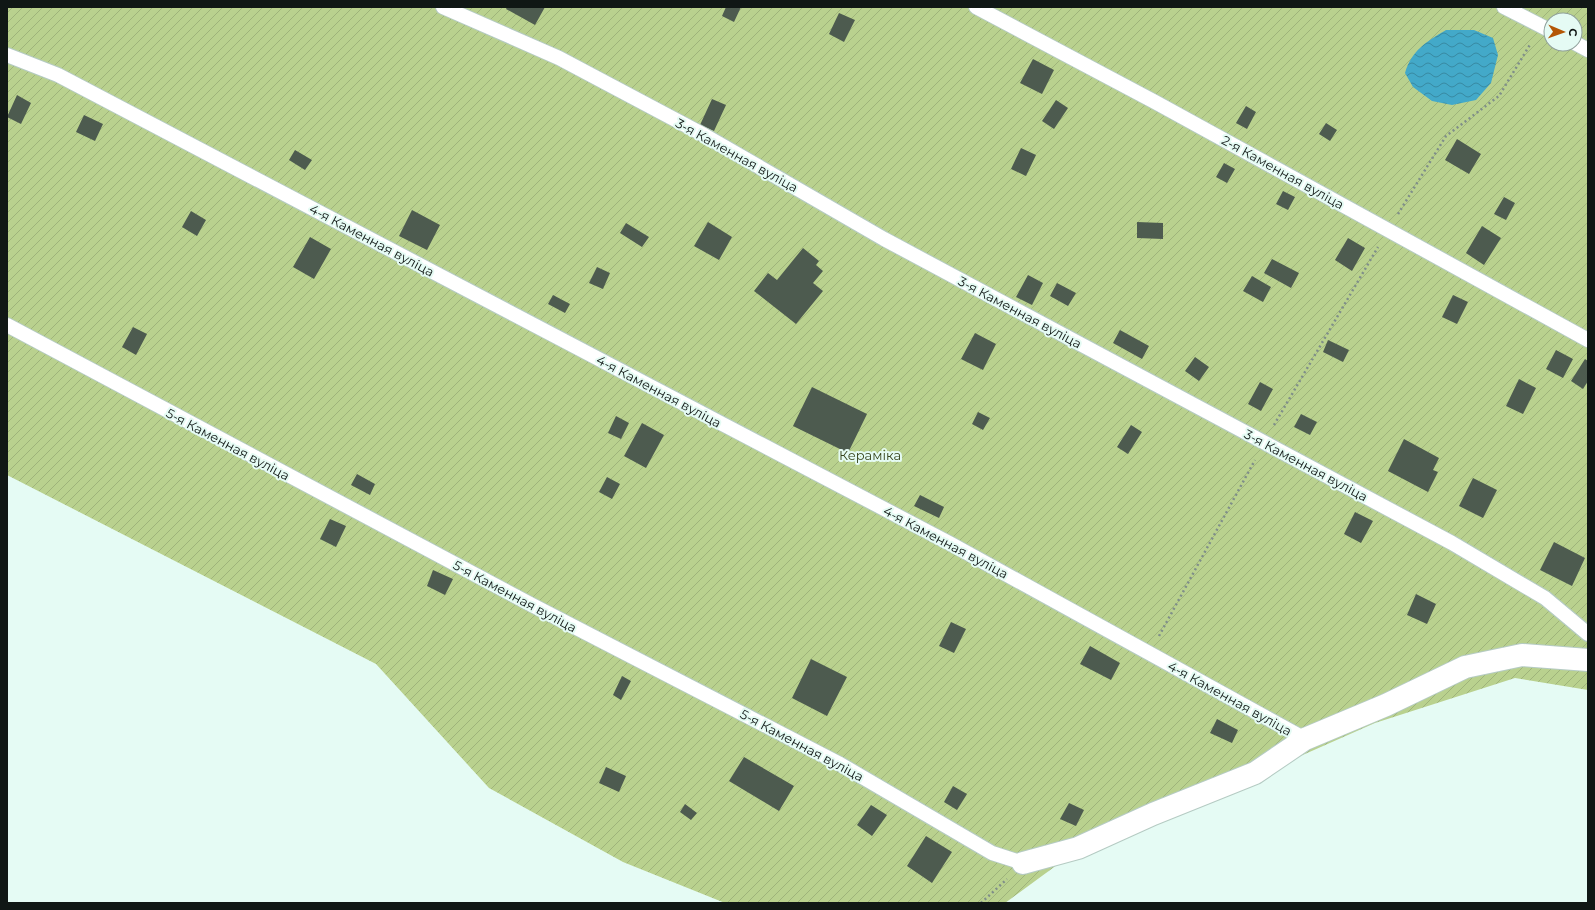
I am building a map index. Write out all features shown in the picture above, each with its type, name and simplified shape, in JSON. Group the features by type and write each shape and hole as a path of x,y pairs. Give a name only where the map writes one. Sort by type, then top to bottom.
{"street":[{"path":"1023,864 1078,848 1153,814 1255,773 1305,739 1386,705 1465,668 1522,655 1588,660"}],"lane":[{"name":"3-я Каменная вуліца","path":"443,7 586,72 704,135 884,239 1452,543 1545,598 1588,634"},
{"name":"2-я Каменная вуліца","path":"976,7 1155,102 1588,340"},
{"path":"1504,7 1543,26"},
{"name":"4-я Каменная вуліца","path":"7,55 58,75 952,544 1305,739"},
{"name":"5-я Каменная вуліца","path":"7,326 532,605 840,764 992,853 1023,864"}],"path":[{"path":"1150,653 1264,443 1324,337 1446,136 1499,96 1543,32"},
{"path":"981,903 1023,864"}],"green space":[{"name":"Кераміка","path":"7,7 1588,7 1588,690 1515,678 1375,723 1061,862 1005,903 725,903 623,862 489,788 376,664 7,475"}],"water":[{"path":"1446,30 1474,30 1493,38 1498,55 1491,83 1476,100 1452,105 1432,101 1413,87 1405,73 1416,52 1426,43"}],"building":[{"path":"507,7 545,7 535,25 506,9"},
{"path":"726,7 741,7 734,22 722,16"},
{"path":"839,13 855,20 844,42 829,34"},
{"path":"1033,59 1054,70 1042,94 1020,83"},
{"path":"17,95 31,103 21,124 7,117"},
{"path":"712,99 726,105 714,131 700,125"},
{"path":"1056,100 1068,108 1054,129 1042,121"},
{"path":"1246,106 1256,112 1247,129 1236,123"},
{"path":"84,115 103,124 95,141 76,132"},
{"path":"1326,123 1337,130 1330,141 1319,134"},
{"path":"1457,139 1481,154 1469,174 1445,160"},
{"path":"1021,148 1036,155 1026,176 1011,169"},
{"path":"295,150 312,160 305,170 289,160"},
{"path":"1224,163 1235,169 1227,183 1216,177"},
{"path":"1283,191 1295,197 1288,210 1276,204"},
{"path":"1504,197 1515,203 1506,220 1494,214"},
{"path":"412,210 440,225 427,250 399,236"},
{"path":"191,211 206,220 197,236 182,227"},
{"path":"708,222 732,237 719,260 694,246"},
{"path":"1137,222 1163,223 1163,239 1137,238"},
{"path":"626,223 649,237 642,247 620,233"},
{"path":"1482,226 1501,238 1484,265 1466,253"},
{"path":"310,237 331,249 314,279 293,267"},
{"path":"1348,238 1365,248 1352,271 1335,260"},
{"path":"803,248 819,261 816,265 823,271 813,283 823,291 796,324 754,291 768,273 777,280"},
{"path":"1272,259 1299,273 1291,288 1264,273"},
{"path":"597,267 610,273 603,289 589,283"},
{"path":"1028,275 1043,283 1032,305 1016,297"},
{"path":"1252,276 1271,287 1263,302 1243,291"},
{"path":"1057,283 1076,293 1068,306 1050,296"},
{"path":"553,295 570,304 565,313 548,304"},
{"path":"1453,295 1468,302 1457,324 1442,317"},
{"path":"133,327 147,334 136,355 122,347"},
{"path":"1120,330 1149,346 1142,359 1113,343"},
{"path":"975,333 996,344 983,370 961,359"},
{"path":"1328,340 1349,350 1343,362 1323,352"},
{"path":"1556,350 1573,359 1563,378 1546,369"},
{"path":"1195,357 1209,367 1199,381 1185,371"},
{"path":"1585,359 1588,361 1588,381 1583,389 1571,381"},
{"path":"1519,379 1536,388 1523,414 1506,406"},
{"path":"1260,382 1273,389 1261,411 1248,404"},
{"path":"812,387 867,414 848,453 793,426"},
{"path":"978,412 990,418 983,430 972,424"},
{"path":"1301,414 1317,422 1310,435 1294,427"},
{"path":"616,416 629,423 621,439 608,433"},
{"path":"642,423 664,435 646,468 624,456"},
{"path":"1131,425 1142,432 1128,454 1117,447"},
{"path":"1404,439 1439,458 1433,470 1438,472 1428,492 1388,471"},
{"path":"357,474 375,484 370,495 351,485"},
{"path":"607,477 620,484 612,499 599,492"},
{"path":"1473,478 1497,490 1483,518 1459,506"},
{"path":"920,495 944,507 939,518 914,506"},
{"path":"1355,512 1373,521 1361,543 1344,534"},
{"path":"330,519 346,526 336,547 320,539"},
{"path":"1554,542 1585,558 1572,586 1540,570"},
{"path":"433,570 453,579 445,595 427,586"},
{"path":"1416,594 1436,604 1427,624 1407,615"},
{"path":"951,622 966,629 954,653 939,646"},
{"path":"1090,646 1120,663 1111,680 1080,664"},
{"path":"811,659 847,677 827,716 792,698"},
{"path":"622,676 631,681 621,700 613,695"},
{"path":"1217,719 1238,730 1232,743 1210,733"},
{"path":"744,757 794,786 779,811 729,781"},
{"path":"606,767 626,776 619,792 599,783"},
{"path":"953,786 967,794 957,810 944,802"},
{"path":"1069,803 1084,810 1076,826 1060,819"},
{"path":"685,804 697,813 691,820 680,812"},
{"path":"871,805 887,815 872,836 857,825"},
{"path":"926,836 952,852 932,883 907,866"}]}
